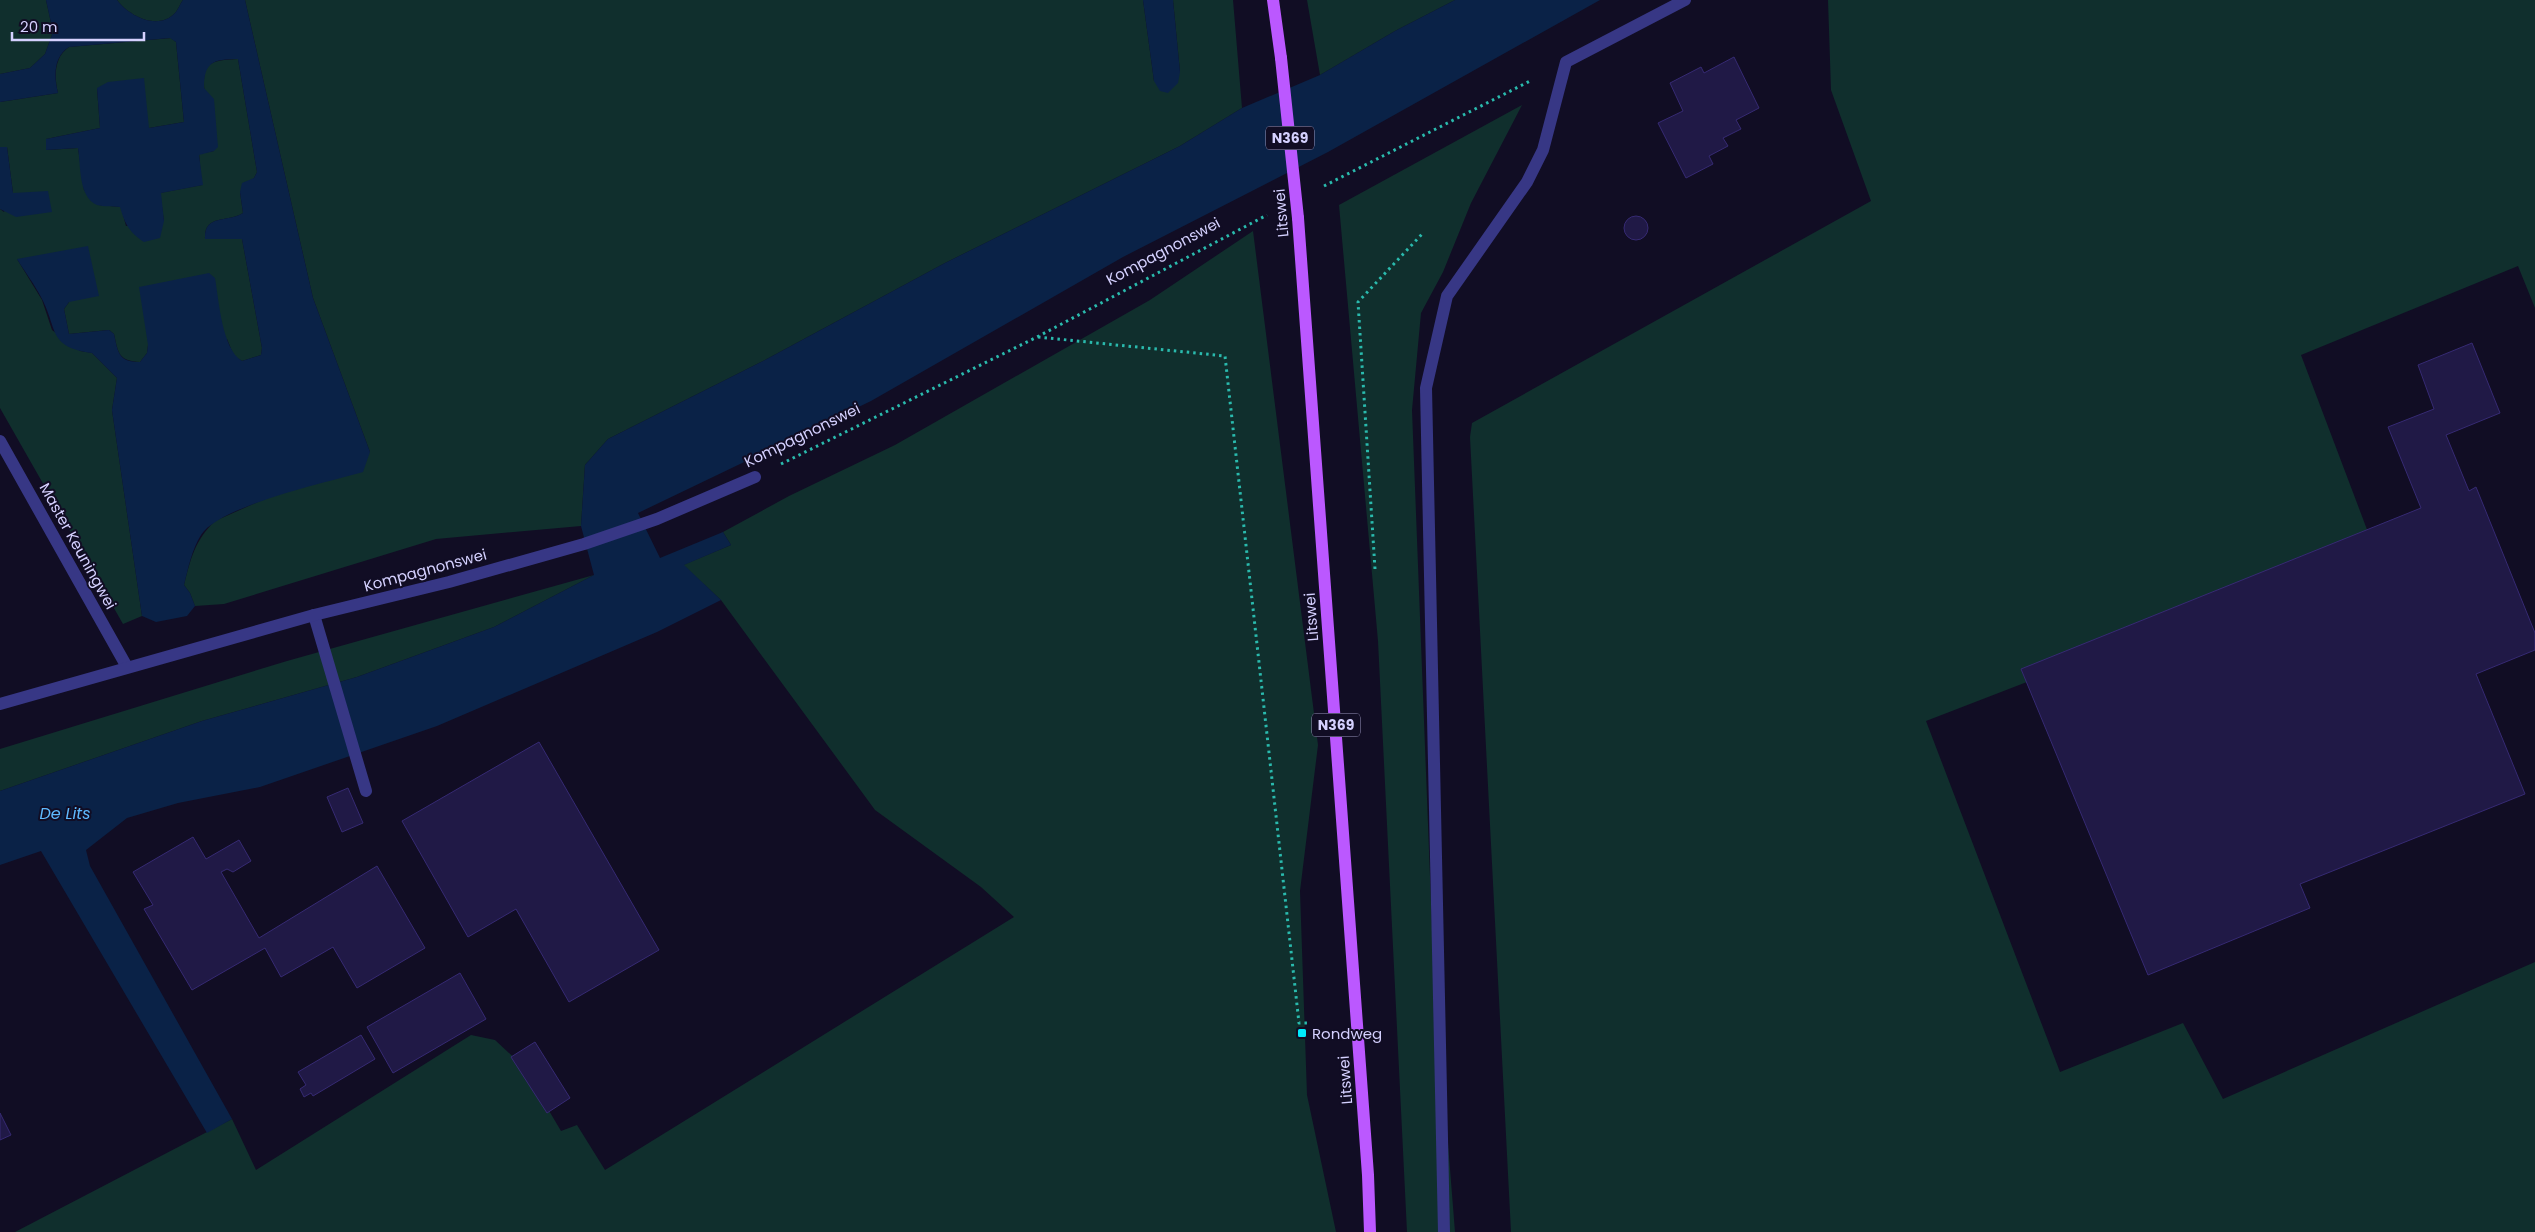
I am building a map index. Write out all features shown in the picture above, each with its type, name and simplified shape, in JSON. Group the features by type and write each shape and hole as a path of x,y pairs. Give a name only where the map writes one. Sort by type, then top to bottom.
{"main road":[{"name":"Litswei","path":"1274,0 1298,218 1368,1175 1370,1232"}],"street":[{"path":"1444,1232 1426,388 1447,296 1527,182 1543,150 1566,62 1684,0"},
{"name":"Master Keuningwei","path":"0,441 127,667"},
{"name":"Kompagnonswei","path":"0,704 314,615 449,582 584,544 657,519 755,477"},
{"path":"314,615 366,791"}],"path":[{"path":"1318,189 1566,62"},
{"name":"Kompagnonswei","path":"755,477 1037,337 1274,211"},
{"path":"1375,569 1358,302 1423,233"},
{"path":"1037,337 1225,356 1299,1022 1309,1023"}],"green space":[{"path":"0,0 46,0 53,32 45,54 30,68 0,74"},
{"path":"117,0 183,0 176,12 168,18 152,21 136,16"},
{"path":"245,0 1143,0 1154,81 1180,72 1173,0 1233,0 1242,108 1180,146 945,263 765,360 608,439 585,465 581,526 436,539 224,604 195,606 190,593 184,585 191,559 198,543 215,521 370,452 313,298"},
{"path":"1307,0 1455,0 1395,31 1320,75"},
{"path":"1828,0 2535,0 2535,308 2518,266 2301,355 2374,548 1926,721 2060,1072 2183,1023 2223,1099 2535,962 2535,1232 1511,1232 1470,437 1472,423 1871,201 1831,90"},
{"path":"171,38 176,42 184,122 149,128 97,88 100,128 46,139 47,150 78,148 84,190 99,205 121,207 126,226 164,221 160,193 202,185 199,154 214,151 208,120 204,81 205,72 208,66 215,62 238,59 257,172 254,178 240,192 243,213 212,222 208,226 205,239 242,239 262,348 261,355 242,361 234,356 227,339 148,345 147,353 140,362 127,360 118,351 114,334 109,330 69,334 64,309 69,302 17,259 42,300 52,330 80,351 92,353 117,378 112,410 142,616 123,624 0,408 0,209 4,212 13,193 7,147 0,147 0,102 58,93 56,68 60,56 69,47"},
{"path":"1522,105 1471,203 1443,272 1421,313 1412,410 1433,954 1455,1232 1407,1232 1378,641 1339,205"},
{"path":"1253,231 1318,745 1300,891 1307,1095 1336,1232 15,1232 232,1119 256,1170 471,1035 495,1040 522,1065 561,1131 577,1125 605,1170 1014,917 981,887 875,810 721,600 683,565 731,545 723,532 789,496 895,445 1150,300"},
{"path":"594,575 494,627 357,677 202,721 0,791 0,749 287,661"}],"water":[{"path":"46,0 117,0 136,16 152,21 160,21 176,12 183,0 245,0 313,298 370,452 363,472 276,496 229,514 212,524 201,535 189,566 184,585 190,593 195,606 187,616 156,622 142,616 112,410 117,378 92,353 78,350 61,341 56,335 39,294 17,259 88,246 99,296 69,302 64,309 69,334 109,330 114,334 120,355 133,362 140,362 147,353 148,345 139,287 209,273 215,278 222,324 235,355 242,361 261,355 262,348 242,239 205,239 208,226 212,222 243,213 240,192 242,183 254,178 257,172 238,59 216,61 208,67 204,79 204,88 214,99 218,147 214,151 199,155 203,185 161,193 164,221 160,238 144,242 128,227 120,207 97,205 86,195 81,180 78,148 46,150 46,139 100,128 97,88 108,82 144,78 149,128 184,122 176,42 170,38 69,47 57,62 56,80 58,93 0,102 0,74 30,68 45,54 53,32"},
{"path":"1143,0 1173,0 1180,72 1178,83 1168,93 1160,91 1154,81"},
{"name":"De Lits","path":"1455,0 1600,0 1328,152 1123,257 871,401 638,513 660,558 723,532 731,545 684,565 721,600 657,632 437,726 260,787 178,803 127,818 86,850 90,866 232,1119 207,1133 41,851 0,865 0,791 202,721 357,677 494,627 594,575 581,526 585,465 608,439 765,360 945,263 1180,146 1242,108 1320,75 1395,31"},
{"path":"0,147 7,147 13,193 48,191 52,212 16,217 0,209"}],"building":[{"path":"1734,57 1759,108 1736,120 1741,129 1723,138 1728,146 1709,156 1713,164 1686,178 1658,123 1683,111 1670,83 1701,67 1704,73"},
{"path":"1636,216 1645,219 1648,228 1645,237 1636,240 1627,237 1624,228 1627,219"},
{"path":"2472,343 2500,413 2446,435 2469,491 2476,487 2535,633 2535,650 2476,674 2525,794 2300,884 2310,908 2148,975 2021,669 2421,508 2388,427 2434,409 2418,365"},
{"path":"539,742 659,950 569,1002 516,909 468,937 402,821"},
{"path":"348,788 363,823 342,832 327,797"},
{"path":"193,837 206,859 239,840 251,861 233,872 227,869 221,872 259,938 377,866 425,948 357,988 333,947 281,977 265,948 192,990 144,909 153,905 133,872"},
{"path":"460,973 486,1019 393,1073 367,1027"},
{"path":"361,1035 375,1059 313,1096 311,1093 304,1097 300,1089 306,1085 298,1072"},
{"path":"535,1042 570,1098 547,1113 511,1057"},
{"path":"0,1113 11,1135 0,1140"}],"place":[{"name":"Rondweg","path":"1302,1033"}]}
